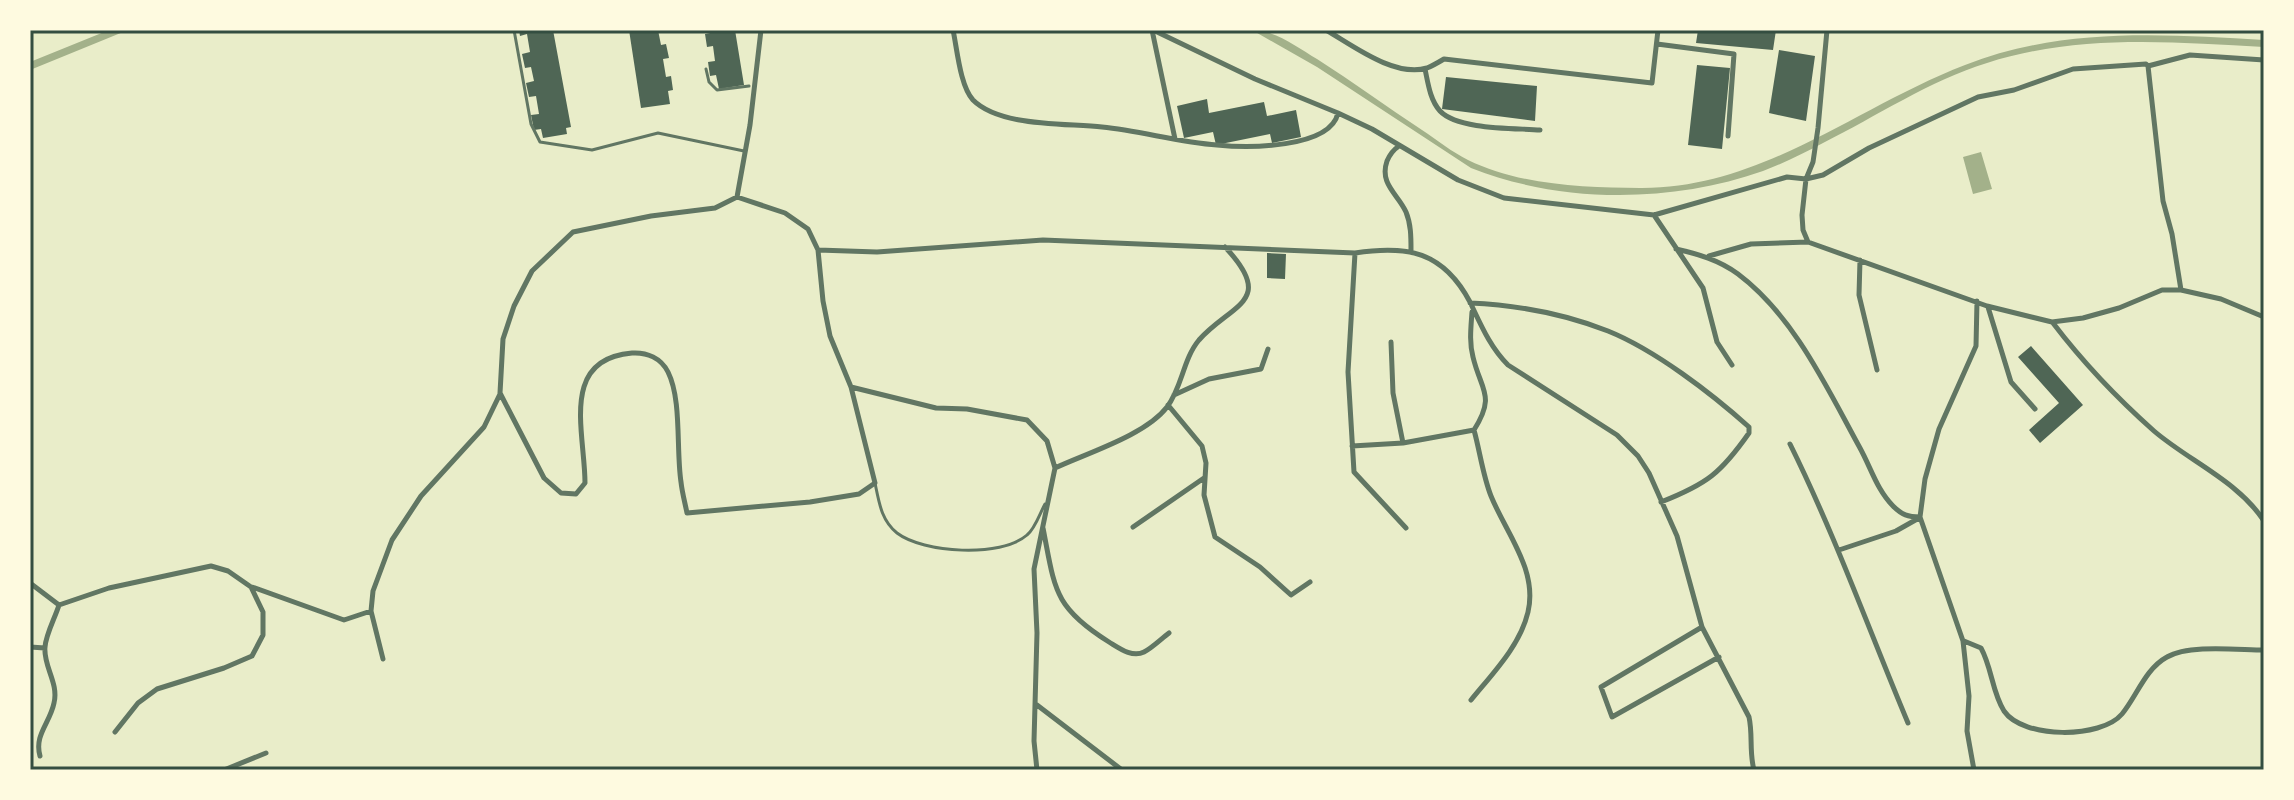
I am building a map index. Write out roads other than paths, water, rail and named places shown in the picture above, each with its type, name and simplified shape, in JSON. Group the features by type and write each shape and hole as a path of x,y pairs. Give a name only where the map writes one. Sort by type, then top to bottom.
{"street":[{"path":"737,197 750,125 761,30"},
{"path":"953,30 968,92 989,111 1031,120 1102,127 1217,145 1296,142 1327,130 1338,113"},
{"path":"1152,30 1175,139"},
{"path":"1152,30 1255,79 1338,113 1458,180 1504,198 1654,215 1787,177 1806,179 1823,175 1869,148 1978,97 2014,90 2073,69 2119,64 2148,66 2190,55 2264,60"},
{"path":"1326,30 1380,62 1425,69 1444,59 1652,83 1658,30"},
{"path":"1808,242 1802,215 1806,179 1813,162 1818,128 1827,30"},
{"path":"1657,44 1734,54 1728,136"},
{"path":"2148,66 2163,201 2181,290"},
{"path":"1425,69 1430,93 1438,109 1450,119 1540,130"},
{"path":"1400,146 1394,149 1387,162 1385,174 1387,184 1405,210 1411,228 1411,250"},
{"path":"383,659 371,611 373,591 383,562 405,518 421,496 484,427 500,393 503,339 514,306 532,271 573,232 651,216 715,208 737,197 797,219 808,229 818,250 830,336 851,387 875,483 859,494 810,502 687,513 680,482 670,377 656,357 638,352 604,359 593,367 582,387 580,416 585,483 576,494 561,493 544,478 500,393"},
{"path":"1654,215 1703,288 1717,342 1732,365"},
{"path":"818,250 877,252 1043,240 1355,253 1387,248 1411,250 1435,259 1471,307 1494,351 1508,365 1617,435 1629,445 1649,473 1687,565 1702,627 1749,717 1754,770"},
{"path":"1708,257 1751,244 1808,242 1987,306 2052,322 2095,315 2162,290 2181,290 2221,299 2264,317"},
{"path":"1055,468 1153,421 1168,405 1199,339 1240,306 1250,285 1246,274 1225,247"},
{"path":"1676,249 1708,257 1737,273 1767,300 1831,392 1877,485 1906,517 1920,517"},
{"path":"1355,253 1348,372 1354,472 1406,528"},
{"path":"1860,260 1859,295 1877,370"},
{"path":"1974,770 1967,731 1969,696 1963,641 1920,517 1925,479 1939,429 1976,346 1977,301"},
{"path":"1471,307 1496,304 1545,313 1608,331 1690,379 1749,427 1742,444 1716,474 1691,490 1661,502"},
{"path":"1987,306 2011,382 2035,409"},
{"path":"1352,446 1403,443 1474,430 1485,413 1486,402 1471,348 1471,307"},
{"path":"2052,322 2091,369 2155,431 2217,476 2264,521"},
{"path":"1391,342 1393,393 1403,443"},
{"path":"1173,395 1209,379 1261,369 1268,349"},
{"path":"851,387 936,408 967,409 1027,420 1047,441 1055,468 1034,569 1034,741 1037,770"},
{"path":"1168,405 1202,446 1206,463 1204,495 1215,537 1260,567 1291,595 1310,582"},
{"path":"1471,700 1514,646 1528,613 1530,587 1523,560 1490,494 1474,430"},
{"path":"1790,444 1839,550 1908,723"},
{"path":"1133,527 1204,478"},
{"path":"1839,550 1896,531 1920,517"},
{"path":"1043,527 1053,581 1065,608 1076,618 1098,635 1133,654 1143,653 1169,633"},
{"path":"59,605 109,588 211,566 228,571 251,587 344,620 371,611"},
{"path":"30,583 59,605"},
{"path":"115,732 138,703 157,689 252,656 263,635 263,612 251,587"},
{"path":"40,756 37,746 39,737 55,702 54,680 45,648 59,605"},
{"path":"1702,627 1601,687 1612,717 1719,657"},
{"path":"1963,641 1981,648 2005,713 2023,725 2042,730 2086,732 2112,724 2123,713 2151,670 2168,656 2187,651 2264,650"},
{"path":"30,647 45,648"},
{"path":"1036,705 1122,770"},
{"path":"224,770 266,753"}],"lane":[{"path":"514,30 531,124 540,142 592,150 658,133 744,151"},
{"path":"706,69 709,82 717,90 749,86"},
{"path":"875,483 881,514 897,533 938,549 992,548 1011,544 1028,535 1047,500"}]}
